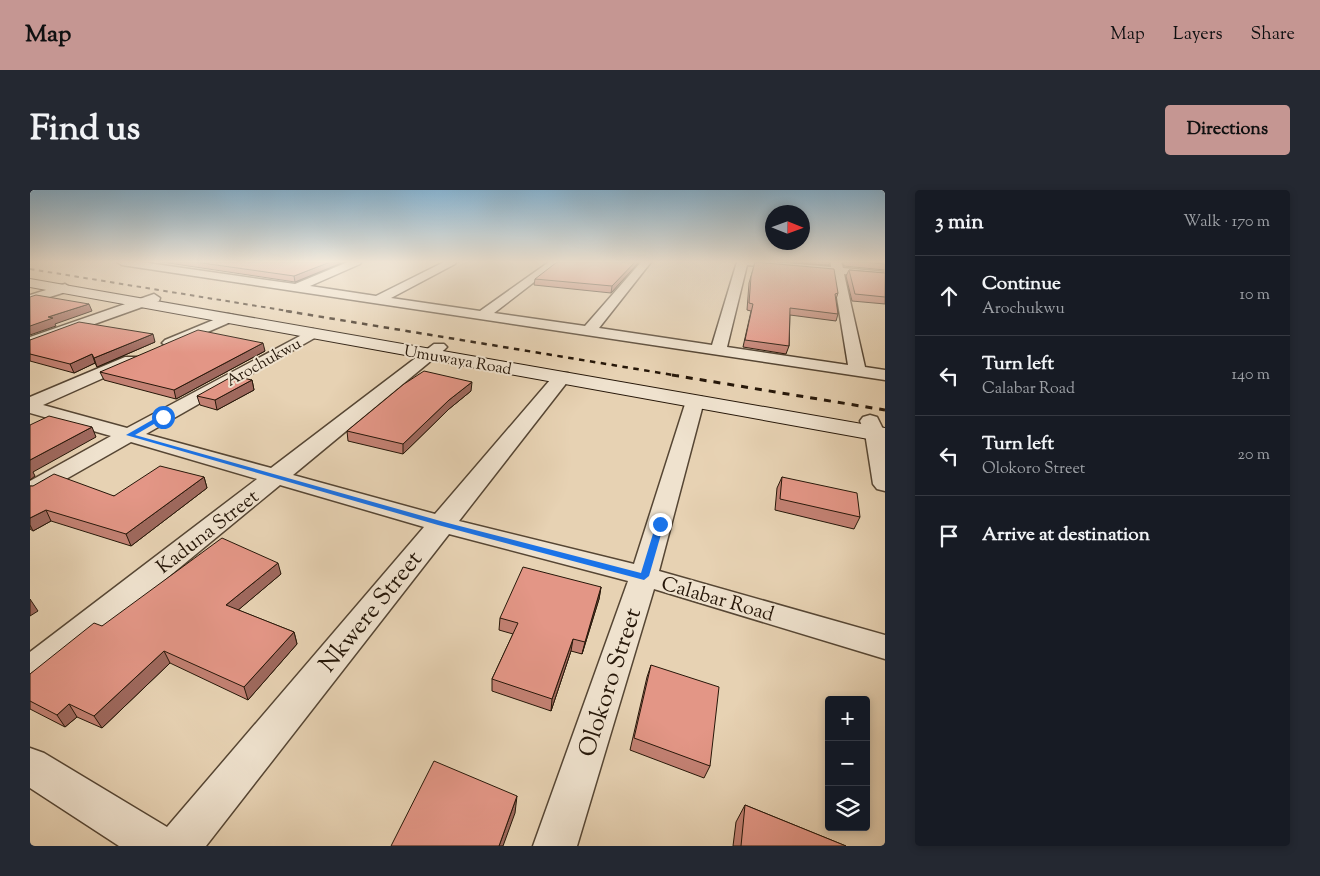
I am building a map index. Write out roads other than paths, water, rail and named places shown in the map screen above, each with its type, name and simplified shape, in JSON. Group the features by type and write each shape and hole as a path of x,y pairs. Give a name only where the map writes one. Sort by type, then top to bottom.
{"street":[{"path":"30,299 50,293"},
{"name":"Umuwaya Road","path":"97,293 879,428"},
{"name":"Umuwaya Road","path":"111,293 228,318 435,351 562,377 695,401 879,428"},
{"path":"336,293 885,375"},
{"path":"379,299 391,293"},
{"path":"483,315 513,293"},
{"path":"590,330 621,293"},
{"path":"718,351 734,293"},
{"path":"843,293 858,371"},
{"path":"30,342 147,300"},
{"path":"30,405 228,318"},
{"name":"Arochukwu","path":"30,490 313,333"},
{"name":"Kaduna Street","path":"30,671 435,351"},
{"name":"Nkwere Street","path":"179,846 562,377"},
{"name":"Olokoro Street","path":"554,846 644,576 695,401"},
{"name":"Calabar Road","path":"30,405 441,524 644,576 885,647"},
{"path":"879,428 885,484"},
{"path":"30,766 158,846"}],"railway":[{"path":"175,293 294,312"},
{"path":"286,311 679,376"},
{"path":"672,375 885,410"}]}
